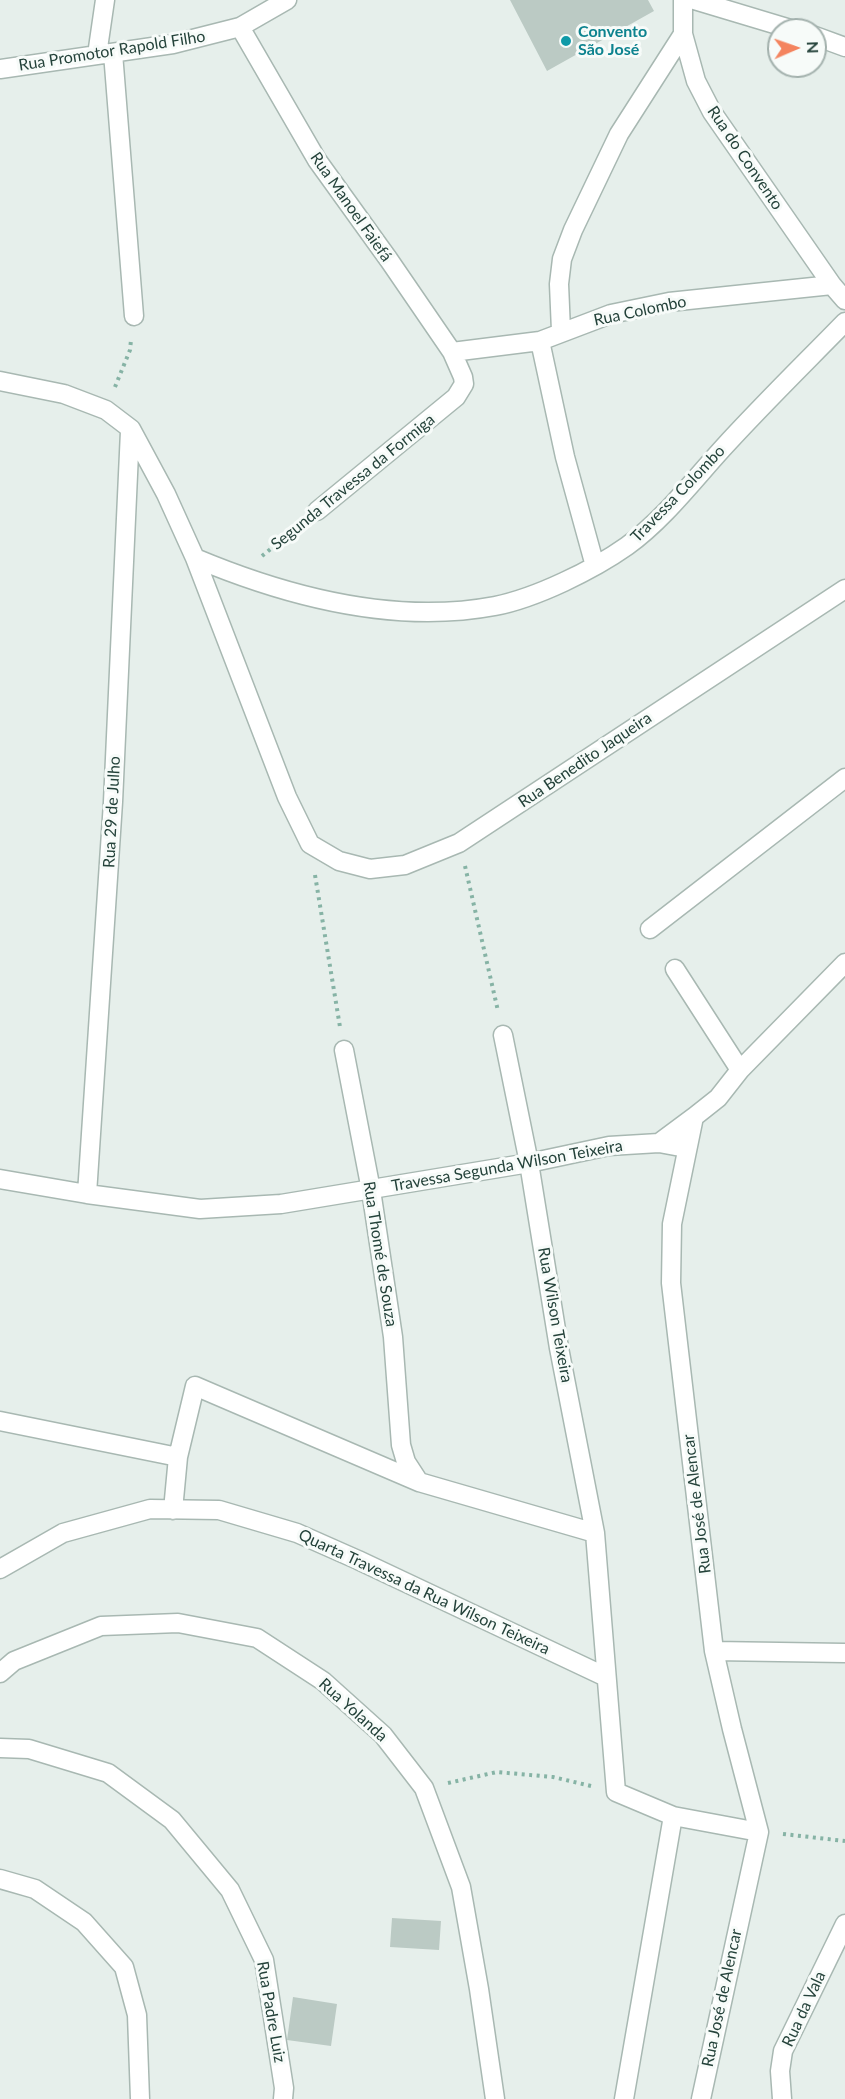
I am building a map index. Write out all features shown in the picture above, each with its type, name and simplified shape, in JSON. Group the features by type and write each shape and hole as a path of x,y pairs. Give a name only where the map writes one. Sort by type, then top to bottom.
{"street":[{"path":"105,0 105,54 115,75 134,316"},
{"name":"Rua Promotor Rapold Filho","path":"0,69 173,44 240,27 287,0"},
{"name":"Rua do Convento","path":"683,0 682,34 696,81 712,112 832,285 845,300"},
{"path":"694,0 767,22"},
{"name":"Rua Manoel Faiefá","path":"240,27 316,160 452,352 464,384"},
{"path":"561,331 559,284 562,259 619,134 682,34"},
{"path":"827,40 845,47"},
{"name":"Rua Colombo","path":"452,352 540,341 561,331 611,314 669,302 832,285"},
{"name":"Travessa Colombo","path":"195,558 238,576 352,607 436,612 496,606 546,590 595,566 628,546 659,518 751,417 845,322"},
{"path":"540,341 565,457 595,566"},
{"path":"0,381 64,394 106,410 130,429 166,494 195,558 287,797 310,844"},
{"name":"Segunda Travessa da Formiga","path":"317,511 456,397 464,384"},
{"name":"Rua 29 de Julho","path":"87,1194 113,802 130,429"},
{"name":"Rua Benedito Jaqueira","path":"310,844 339,861 370,869 405,865 459,843 845,589"},
{"path":"650,929 845,778"},
{"path":"659,1143 718,1098 740,1070 845,963"},
{"path":"675,969 740,1070"},
{"name":"Rua Wilson Teixeira","path":"503,1035 529,1162 559,1348 595,1533 616,1792"},
{"name":"Rua Thomé de Souza","path":"344,1050 371,1190 393,1337 401,1445 406,1461 419,1482"},
{"name":"Rua José de Alencar","path":"694,1117 672,1224 671,1283 714,1651 759,1832 701,2099"},
{"name":"Travessa Segunda Wilson Teixeira","path":"0,1179 87,1194 200,1209 281,1204 371,1190 609,1146 659,1143 686,1148"},
{"path":"174,1510 178,1457 195,1386 419,1482 595,1533"},
{"path":"0,1421 178,1457"},
{"name":"Quarta Travessa da Rua Wilson Teixeira","path":"0,1569 63,1533 150,1509 219,1510 297,1533 606,1677"},
{"name":"Rua Yolanda","path":"0,1673 14,1661 101,1626 178,1623 257,1638 323,1681 383,1735 424,1788 461,1887 495,2099"},
{"path":"714,1651 845,1653"},
{"name":"Rua Padre Luiz","path":"0,1748 29,1749 108,1773 172,1820 230,1890 264,1960 284,2088 283,2099"},
{"path":"616,1792 673,1816 759,1832"},
{"path":"624,2099 673,1816"},
{"path":"0,1879 35,1889 84,1922 124,1967 137,2015 140,2099"},
{"name":"Rua da Vala","path":"782,2099 780,2071 783,2051 845,1924"}],"path":[{"path":"106,410 130,350 134,316"},
{"name":"Segunda Travessa da Formiga","path":"238,576 317,511"},
{"path":"459,843 503,1035"},
{"path":"310,844 344,1050"},
{"path":"424,1788 497,1772 553,1777 616,1792"},
{"path":"759,1832 845,1841"}],"building":[{"name":"Convento São José","path":"510,0 648,0 654,11 547,71"},
{"path":"392,1918 441,1921 439,1950 390,1947"},
{"path":"293,1997 337,2004 331,2046 287,2040"}],"place":[{"name":"Convento São José","path":"566,41"}]}
